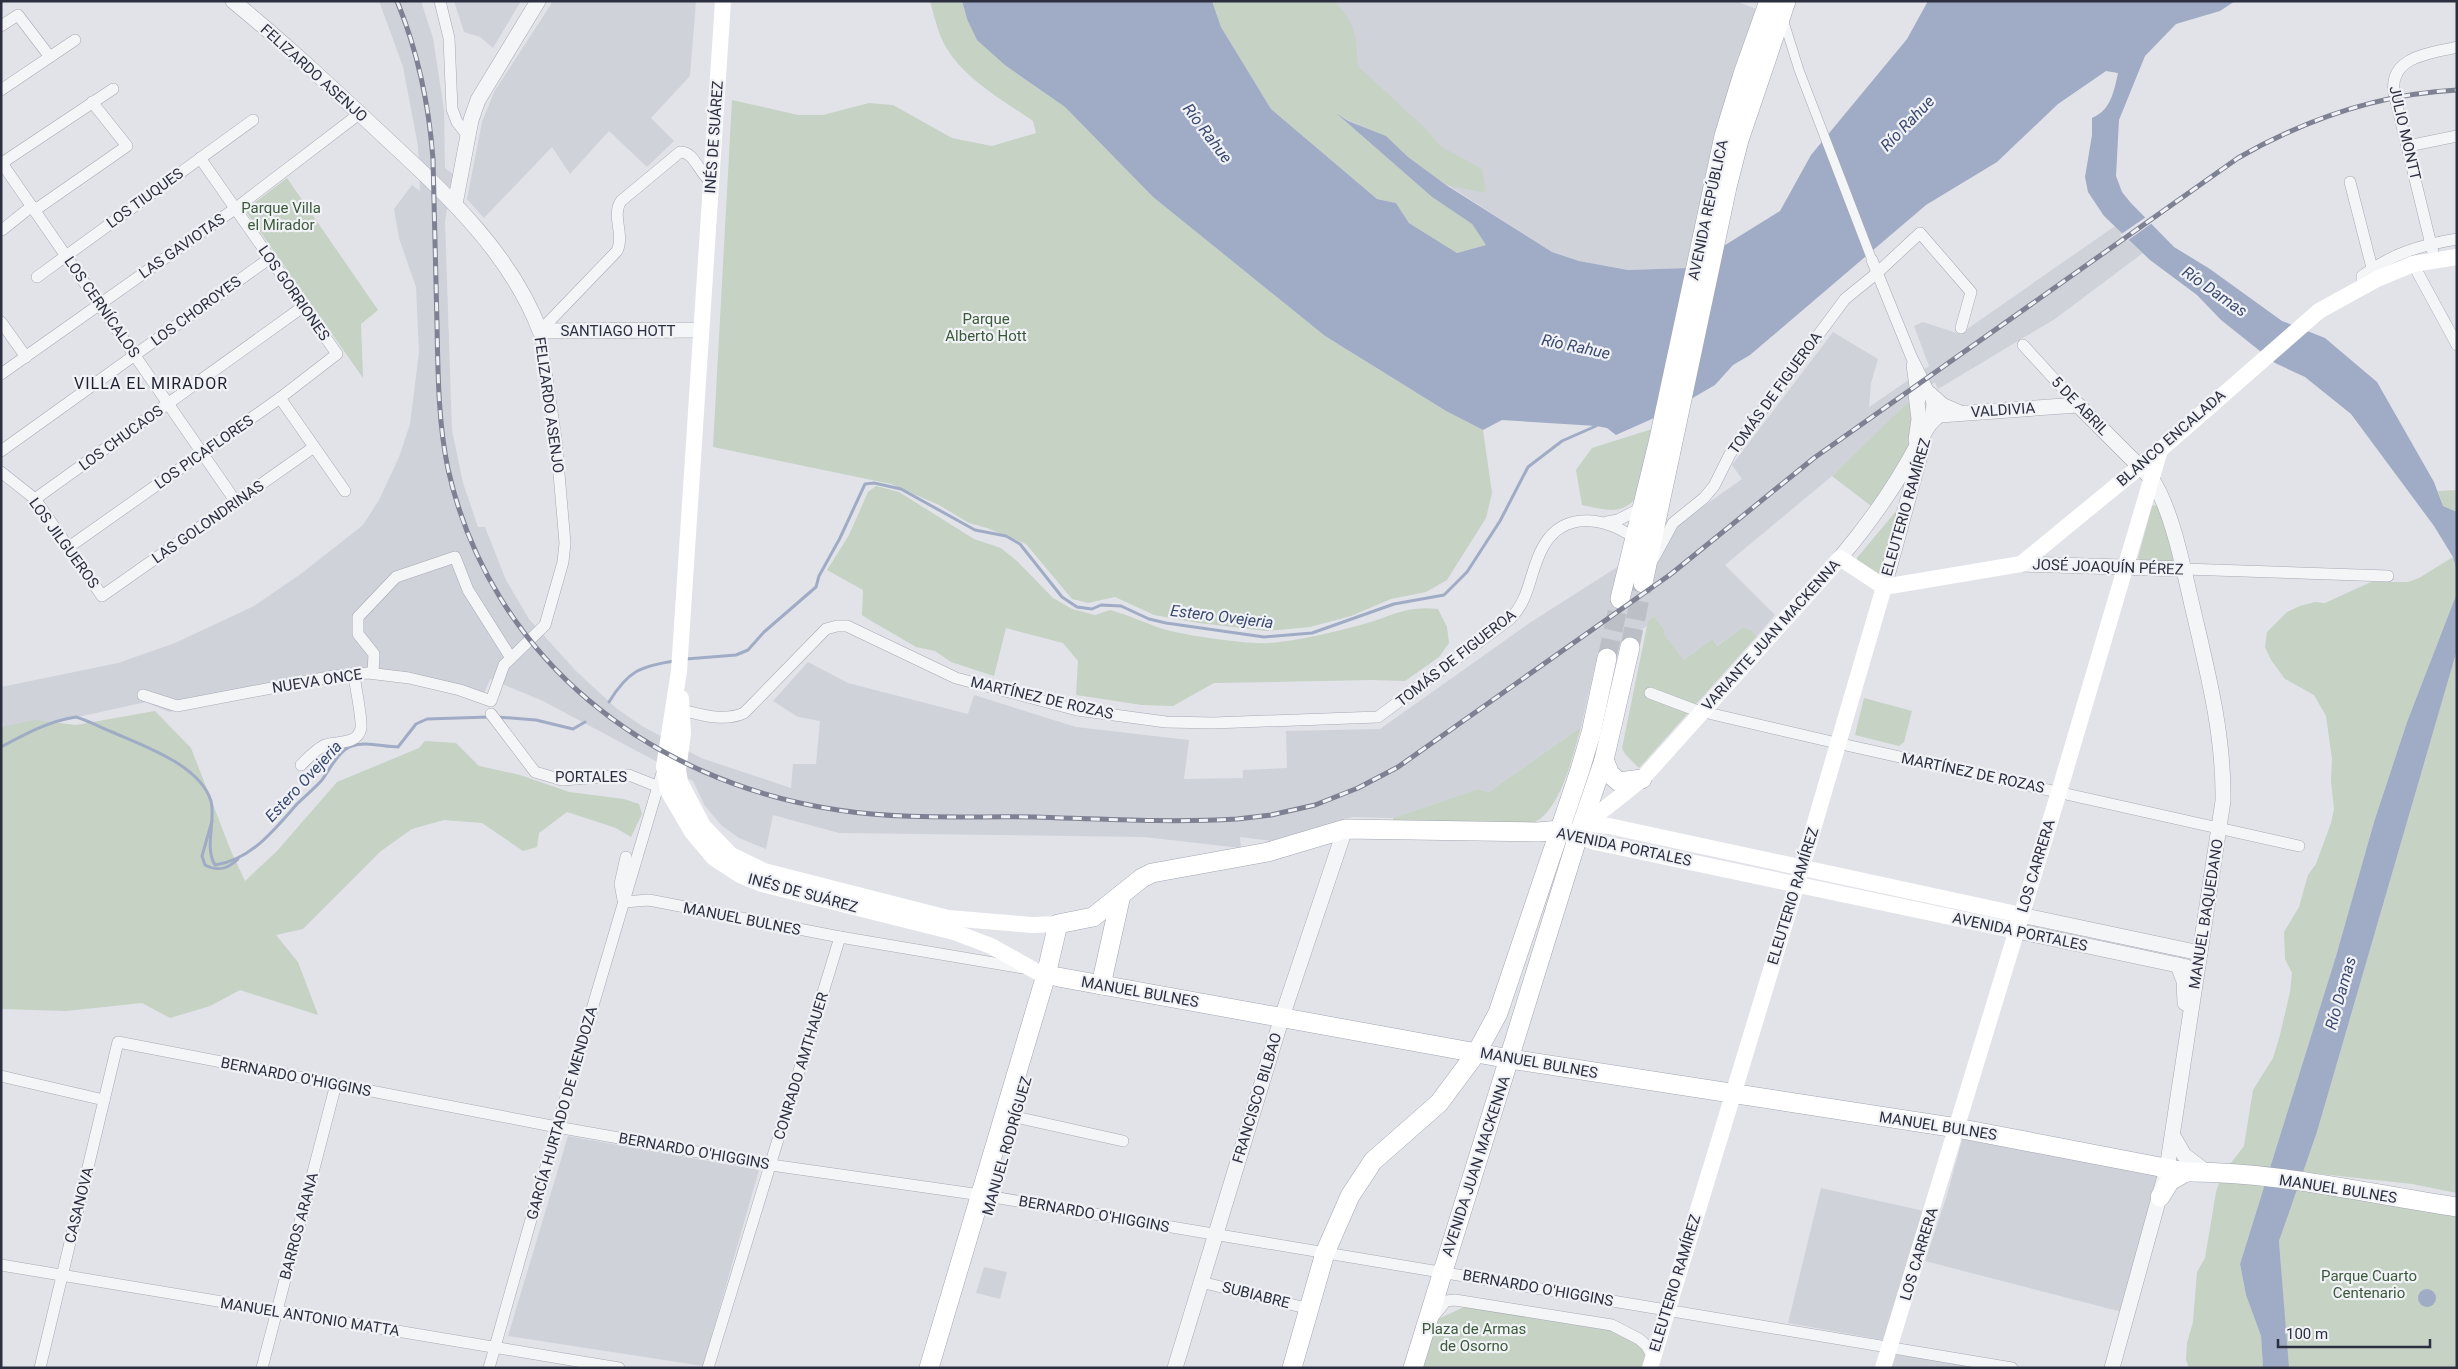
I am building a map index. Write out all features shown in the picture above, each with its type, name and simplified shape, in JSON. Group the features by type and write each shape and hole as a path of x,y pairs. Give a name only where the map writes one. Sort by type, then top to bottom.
{"main road":[{"name":"INÉS DE SUÁREZ","path":"723,1 705,273 699,332 679,671 664,767 668,790 692,832 714,858 730,870 751,880 948,918 1032,925"},
{"name":"AVENIDA REPÚBLICA","path":"1670,420 1714,213 1739,140 1774,4"},
{"name":"BLANCO ENCALADA","path":"2021,564 2145,472 2160,450 2319,311 2362,287 2413,264 2457,257"},
{"path":"1620,599 1643,506 1670,420"},
{"path":"1644,579 1656,520 1670,420"},
{"name":"LOS CARRERA","path":"1884,1368 2125,568 2145,472"},
{"path":"1840,558 1884,587"},
{"name":"VARIANTE JUAN MACKENNA","path":"1581,829 1642,779 1840,558"},
{"name":"JOSÉ JOAQUÍN PÉREZ","path":"1884,587 2021,564"},
{"name":"ELEUTERIO RAMÍREZ","path":"1651,1363 1802,868 1884,587"},
{"name":"AVENIDA JUAN MACKENNA","path":"1412,1368 1604,760 1630,647"},
{"path":"1292,1368 1325,1252 1350,1196 1373,1161 1439,1103 1477,1052 1505,996 1591,733 1607,658"},
{"name":"INÉS DE SUÁREZ","path":"679,671 683,734 679,777 703,826 724,850 764,871 819,892 975,939 1051,975"},
{"path":"1604,760 1610,774 1619,782 1642,779"},
{"name":"AVENIDA PORTALES","path":"1032,925 1065,924 1093,917 1142,878 1152,873 1268,852 1345,829 1538,832 1581,829 1678,842 2021,915"},
{"name":"AVENIDA PORTALES","path":"1581,829 1595,842 2017,931"},
{"path":"1674,859 1678,842"},
{"path":"1711,866 1715,850"},
{"path":"1738,872 1742,856"},
{"path":"1101,985 1121,895"},
{"path":"1940,915 1944,898"},
{"path":"1051,975 1095,963 1104,947 1107,923 1102,918 1093,917"},
{"name":"MANUEL RODRÍGUEZ","path":"941,1368 987,1196 1065,924"},
{"name":"MANUEL BULNES","path":"1051,975 1510,1059 1957,1128 2186,1172 2208,1171 2457,1207"},
{"name":"MANUEL RODRÍGUEZ","path":"928,1368 1016,1116 1051,975"},
{"path":"2160,1197 2170,1181 2186,1172"}],"street":[{"name":"FELIZARDO ASENJO","path":"233,1 360,114 455,204 476,228 518,285 540,331 556,439 564,553 545,625 504,665 491,700"},
{"path":"440,1 449,38 452,109 457,122 468,136"},
{"path":"455,204 474,110 482,91 538,1"},
{"path":"1774,4 1872,260"},
{"path":"1,26 18,15 50,57"},
{"path":"1,90 75,40"},
{"name":"JULIO MONTT","path":"2435,261 2394,92 2395,73 2400,67 2417,58 2457,47"},
{"path":"2,162 112,88"},
{"path":"2,230 127,146 92,102"},
{"name":"LAS GAVIOTAS","path":"1,374 236,208 360,114"},
{"name":"LOS TIUQUES","path":"38,277 253,120"},
{"path":"2408,146 2457,136"},
{"path":"540,331 617,251 621,236 617,211 621,201 680,152 686,152 691,155 703,175 711,182"},
{"name":"LOS GORRIONES","path":"200,158 337,354"},
{"name":"LOS CERNÍCALOS","path":"2,162 236,502"},
{"path":"2350,182 2372,268"},
{"name":"TOMÁS DE FIGUEROA","path":"1644,579 1673,522 1708,493 1730,454 1845,299 1877,273 1920,233 1971,292 1961,328"},
{"path":"2362,287 2362,276 2372,268 2415,247 2457,240"},
{"name":"LOS CHOROYES","path":"1,451 270,258"},
{"name":"ELEUTERIO RAMÍREZ","path":"1872,260 1911,356 1930,422 1884,587"},
{"path":"2413,264 2457,345"},
{"name":"LOS CHUCAOS","path":"35,500 304,306"},
{"path":"1,322 26,357"},
{"name":"SANTIAGO HOTT","path":"540,331 699,332"},
{"name":"5 DE ABRIL","path":"2023,345 2078,405 2145,472"},
{"name":"LOS PICAFLORES","path":"69,547 280,398 337,354"},
{"path":"1906,467 1919,428 1923,394 1949,409 1965,412"},
{"path":"280,398 344,492"},
{"name":"VALDIVIA","path":"1930,422 1944,414 2078,405"},
{"path":"1901,523 1912,504 1935,426 1944,414"},
{"name":"VARIANTE JUAN MACKENNA","path":"1840,558 1874,518 1906,467 1930,422"},
{"name":"LAS GOLONDRINAS","path":"102,596 314,447"},
{"name":"LOS JILGUEROS","path":"1,472 35,500 102,596"},
{"name":"MANUEL BAQUEDANO","path":"2112,1368 2167,1168 2180,1062 2220,828 2223,776 2218,723 2184,570 2160,492 2145,472"},
{"path":"1643,506 1646,512 1656,520 1679,517"},
{"name":"TOMÁS DE FIGUEROA","path":"1378,717 1510,619 1519,610 1526,598 1542,548 1555,532 1580,520 1604,522 1618,520 1643,506"},
{"path":"1604,522 1624,542 1629,559"},
{"name":"TOMÁS DE FIGUEROA","path":"1604,522 1635,538"},
{"path":"1635,538 1646,552 1644,579"},
{"path":"373,673 374,654 358,634 358,617 396,577 455,558 468,590 511,658"},
{"name":"JOSÉ JOAQUÍN PÉREZ","path":"2021,564 2388,576"},
{"name":"MARTÍNEZ DE ROZAS","path":"682,710 723,718 735,717 744,713 826,629 837,626 855,629 956,678 1095,713 1190,724 1378,717"},
{"name":"NUEVA ONCE","path":"142,695 177,706 354,674 373,673 395,675 460,690 491,700"},
{"path":"301,765 325,745 348,742 356,737 360,728 354,674"},
{"name":"MARTÍNEZ DE ROZAS","path":"1650,693 1695,710 1838,744 2299,846"},
{"name":"PORTALES","path":"493,718 535,772 562,780 629,775 659,787"},
{"path":"624,902 664,767"},
{"name":"FRANCISCO BILBAO","path":"1175,1368 1282,1017 1345,829"},
{"name":"GARCÍA HURTADO DE MENDOZA","path":"489,1368 557,1127 624,902 620,884 626,857"},
{"name":"MANUEL BULNES","path":"624,902 649,900 1051,975"},
{"name":"AVENIDA PORTALES","path":"2021,915 2200,953"},
{"name":"AVENIDA PORTALES","path":"2017,931 2197,969"},
{"path":"2107,950 2111,934"},
{"name":"CONRADO AMTHAUER","path":"708,1368 840,937"},
{"name":"MANUEL BAQUEDANO","path":"2178,965 2185,989 2188,1011"},
{"name":"BERNARDO O'HIGGINS","path":"118,1042 557,1127 771,1165 987,1196 2012,1368"},
{"name":"CASANOVA","path":"40,1368 118,1042"},
{"path":"1,1076 104,1100"},
{"name":"BARROS ARANA","path":"262,1368 336,1084"},
{"path":"1016,1116 1123,1141"},
{"path":"2171,1132 2184,1155 2208,1171"},
{"name":"MANUEL BAQUEDANO","path":"2139,1162 2161,1154 2171,1132"},
{"name":"MANUEL ANTONIO MATTA","path":"1,1265 619,1368"},
{"name":"SUBIABRE","path":"1201,1282 1310,1309"},
{"name":"BERNARDO O'HIGGINS","path":"1426,1324 1446,1302 1466,1301 1612,1325 1639,1338 1646,1345 1651,1363"}],"shaded area":[{"path":"379,1 421,1 433,38 444,110 445,168 453,174 445,221 452,430 463,483 478,527 485,527 506,580 529,619 576,671 616,708 642,726 701,758 791,788 793,764 816,764 820,721 798,717 773,701 808,662 848,683 968,714 974,695 1076,727 1189,740 1184,779 1243,778 1243,770 1287,768 1286,731 1380,729 1528,624 1625,562 1742,479 1732,465 1833,332 1878,359 1871,383 1869,407 1929,366 1914,326 1923,322 1960,334 2115,226 2143,253 2055,319 1938,389 1935,382 1910,400 1832,476 1725,565 1775,615 1757,636 1751,630 1743,627 1716,646 1712,639 1684,660 1664,634 1666,632 1654,616 1648,621 1647,626 1596,661 1581,727 1489,792 1478,789 1393,818 1353,817 1272,841 1240,837 1241,848 1144,837 839,833 773,815 766,849 739,838 722,826 705,806 693,781 543,701 490,679 481,701 421,685 375,679 349,680 256,695 169,712 146,702 5,733 1,717 1,687 118,663 175,643 254,606 302,573 363,525 379,500 399,457 410,424 419,352 416,287 399,238 394,209 412,185 420,191 418,146 403,67"},
{"path":"454,1 521,1 493,48 480,37 464,32"},
{"path":"553,1 696,1 690,76 651,118 674,141 647,167 609,131 570,174 552,147 484,218 467,199 482,122 494,92"},
{"path":"1306,1 1736,1 1756,9 1727,106 1688,268 1628,270 1579,261 1552,252 1337,114"},
{"path":"568,1136 759,1170 703,1366 508,1336"},
{"path":"1963,1136 2160,1174 2122,1312 1925,1261 1947,1195"},
{"path":"1821,1188 1924,1211 1883,1340 1788,1323"},
{"path":"984,1267 1007,1272 1000,1299 976,1293"},
{"path":"1894,1354 1985,1368 1890,1368"}],"green space":[{"name":"Parque Alberto Hott","path":"930,1 962,1 967,19 1006,66 1065,107 1153,197 1325,336 1446,411 1483,430 1492,493 1486,518 1447,580 1426,592 1391,599 1351,616 1310,627 1266,631 1199,623 1154,615 1115,597 1088,603 1072,599 1026,544 987,528 969,523 939,505 891,484 713,447 732,100 798,115 823,115 869,103 893,105 952,138 992,146 1036,133 1033,121 980,84 957,62 947,49 940,35"},
{"path":"1212,1 1334,1 1347,16 1354,30 1358,66 1426,129 1440,146 1482,169 1486,193 1446,185 1408,157 1386,136 1339,116 1432,197 1472,224 1486,245 1457,253 1409,223 1396,203 1377,199 1271,109 1221,27"},
{"name":"Parque Villa el Mirador","path":"287,178 378,310 361,324 363,378 245,210"},
{"path":"1910,400 1914,414 1912,439 1875,509 1832,476"},
{"path":"1652,429 1637,496 1631,503 1625,507 1612,510 1582,505 1576,470 1592,448"},
{"path":"876,486 899,492 974,539 1001,548 1018,562 1053,598 1072,609 1095,615 1110,610 1183,634 1215,639 1270,643 1330,633 1400,612 1427,608 1438,609 1447,627 1449,643 1439,657 1405,681 1214,683 1173,706 1142,705 1076,695 1078,661 1063,643 1006,628 994,676 951,662 935,651 916,647 868,619 862,615 863,590 827,570 849,535 868,492"},
{"path":"2457,490 2457,512 2443,506 2438,491"},
{"path":"2156,505 2160,510 2174,560 2170,562 2142,562 2138,558 2152,506"},
{"path":"1897,510 1902,512 1882,580 1856,567 1857,558"},
{"path":"2453,557 2457,572 2457,593 2407,722 2374,822 2336,956 2240,1264 2246,1295 2261,1336 2263,1368 2189,1368 2186,1360 2187,1343 2193,1322 2197,1272 2205,1258 2216,1192 2221,1176 2244,1146 2253,1090 2273,1058 2290,992 2292,973 2285,959 2284,932 2299,907 2308,875 2316,864 2331,823 2334,809 2331,781 2332,759 2326,716 2314,695 2285,679 2271,660 2265,647 2267,632 2287,612 2300,606 2315,602 2325,603 2371,582 2408,582 2419,578"},
{"path":"1654,616 1666,632 1664,634 1684,660 1712,639 1717,646 1743,627 1751,630 1757,636 1639,768 1625,754 1622,748 1648,621"},
{"path":"2457,650 2457,1193 2412,1184 2303,1172 2317,1132"},
{"path":"1864,698 1912,711 1904,742 1899,746 1855,735"},
{"path":"155,711 191,748 231,851 245,881 277,851 337,782 419,748 425,741 456,743 479,766 520,775 569,792 624,799 639,804 642,814 631,837 616,828 567,812 539,833 537,847 523,851 482,823 444,820 412,829 381,851 303,929 276,935 298,962 318,1015 240,990 210,1006 170,1018 142,1003 66,1011 1,1009 1,727 35,720 76,725"},
{"path":"1581,727 1570,766 1558,794 1543,817 1533,823 1393,822 1393,818 1478,789 1489,792"},
{"name":"Parque Cuarto Centenario","path":"2296,1189 2457,1214 2457,1368 2288,1368 2279,1241"},
{"name":"Plaza de Armas de Osorno","path":"1466,1306 1619,1330 1644,1351 1647,1358 1644,1368 1417,1368 1432,1322"}],"water":[{"path":"962,1 1212,1 1221,27 1271,109 1377,199 1396,203 1409,223 1457,253 1486,245 1472,224 1432,197 1337,114 1348,121 1386,136 1408,157 1446,185 1552,252 1579,261 1628,270 1688,268 1780,211 1811,155 1907,39 1928,1 2235,1 2220,11 2176,24 2145,56 2119,120 2116,176 2122,192 2174,247 2210,269 2282,321 2325,338 2377,382 2434,482 2443,506 2457,512 2457,572 2453,557 2434,526 2351,414 2305,377 2275,363 2221,320 2197,295 2150,260 2104,216 2088,192 2085,177 2092,135 2092,118 2108,105 2118,73 2106,71 2058,104 1997,162 1926,205 1750,355 1733,365 1715,385 1672,410 1616,435 1607,428 1596,426 1502,420 1483,430 1446,411 1325,336 1153,197 1065,107 1006,66 977,40 967,19"},
{"name":"Río Damas","path":"2457,593 2457,650 2317,1132 2279,1241 2289,1368 2263,1368 2261,1336 2246,1295 2240,1264 2336,956 2374,822 2407,722"},
{"path":"2423,1289 2431,1289 2436,1294 2434,1305 2423,1307 2418,1302 2418,1294"}],"pier":[{"path":"2146,217 2152,223 2127,241 2120,235"}],"waterway":[{"name":"Estero Ovejeria","path":"686,659 736,655 748,650 764,632 816,587 819,576 840,538 865,484 874,483 901,489 975,530 1006,536 1020,544 1062,597 1077,607 1092,609 1101,605 1121,606 1149,619 1166,623 1264,637 1312,633 1394,604 1444,595 1467,572 1500,521 1528,467 1562,441 1596,426"},
{"name":"Estero Ovejeria","path":"609,702 622,683 636,672 653,665 675,661"},
{"name":"Estero Ovejeria","path":"1,747 47,725 76,717 139,743 169,758 195,777 205,788 211,801 210,850 215,865 240,857 261,842 322,780 335,760 348,748 363,744 398,747 416,724 427,719 489,717"},
{"name":"Estero Ovejeria","path":"497,717 536,720 573,729 585,722"},
{"name":"Estero Ovejeria","path":"212,821 202,856 205,865 219,869 230,865 238,859"}],"tunnel":[{"path":"1630,647 1643,583"},
{"path":"1607,658 1620,599"}],"railway":[{"path":"397,1 417,59 431,139 438,379 440,415 448,469 469,537 501,599 541,653 589,700 643,740 704,772 769,795 838,810 886,815 1161,821 1237,819 1271,815 1315,805 1358,788 1398,767 1671,574 1814,458 2238,158 2290,131 2344,111 2399,97 2457,90"}],"district":[{"name":"VILLA EL MIRADOR","path":"151,383"}],"water label":[{"name":"Río Rahue","path":"1907,123"},
{"name":"Río Rahue","path":"1208,133"},
{"name":"Río Rahue","path":"1576,346"}]}
